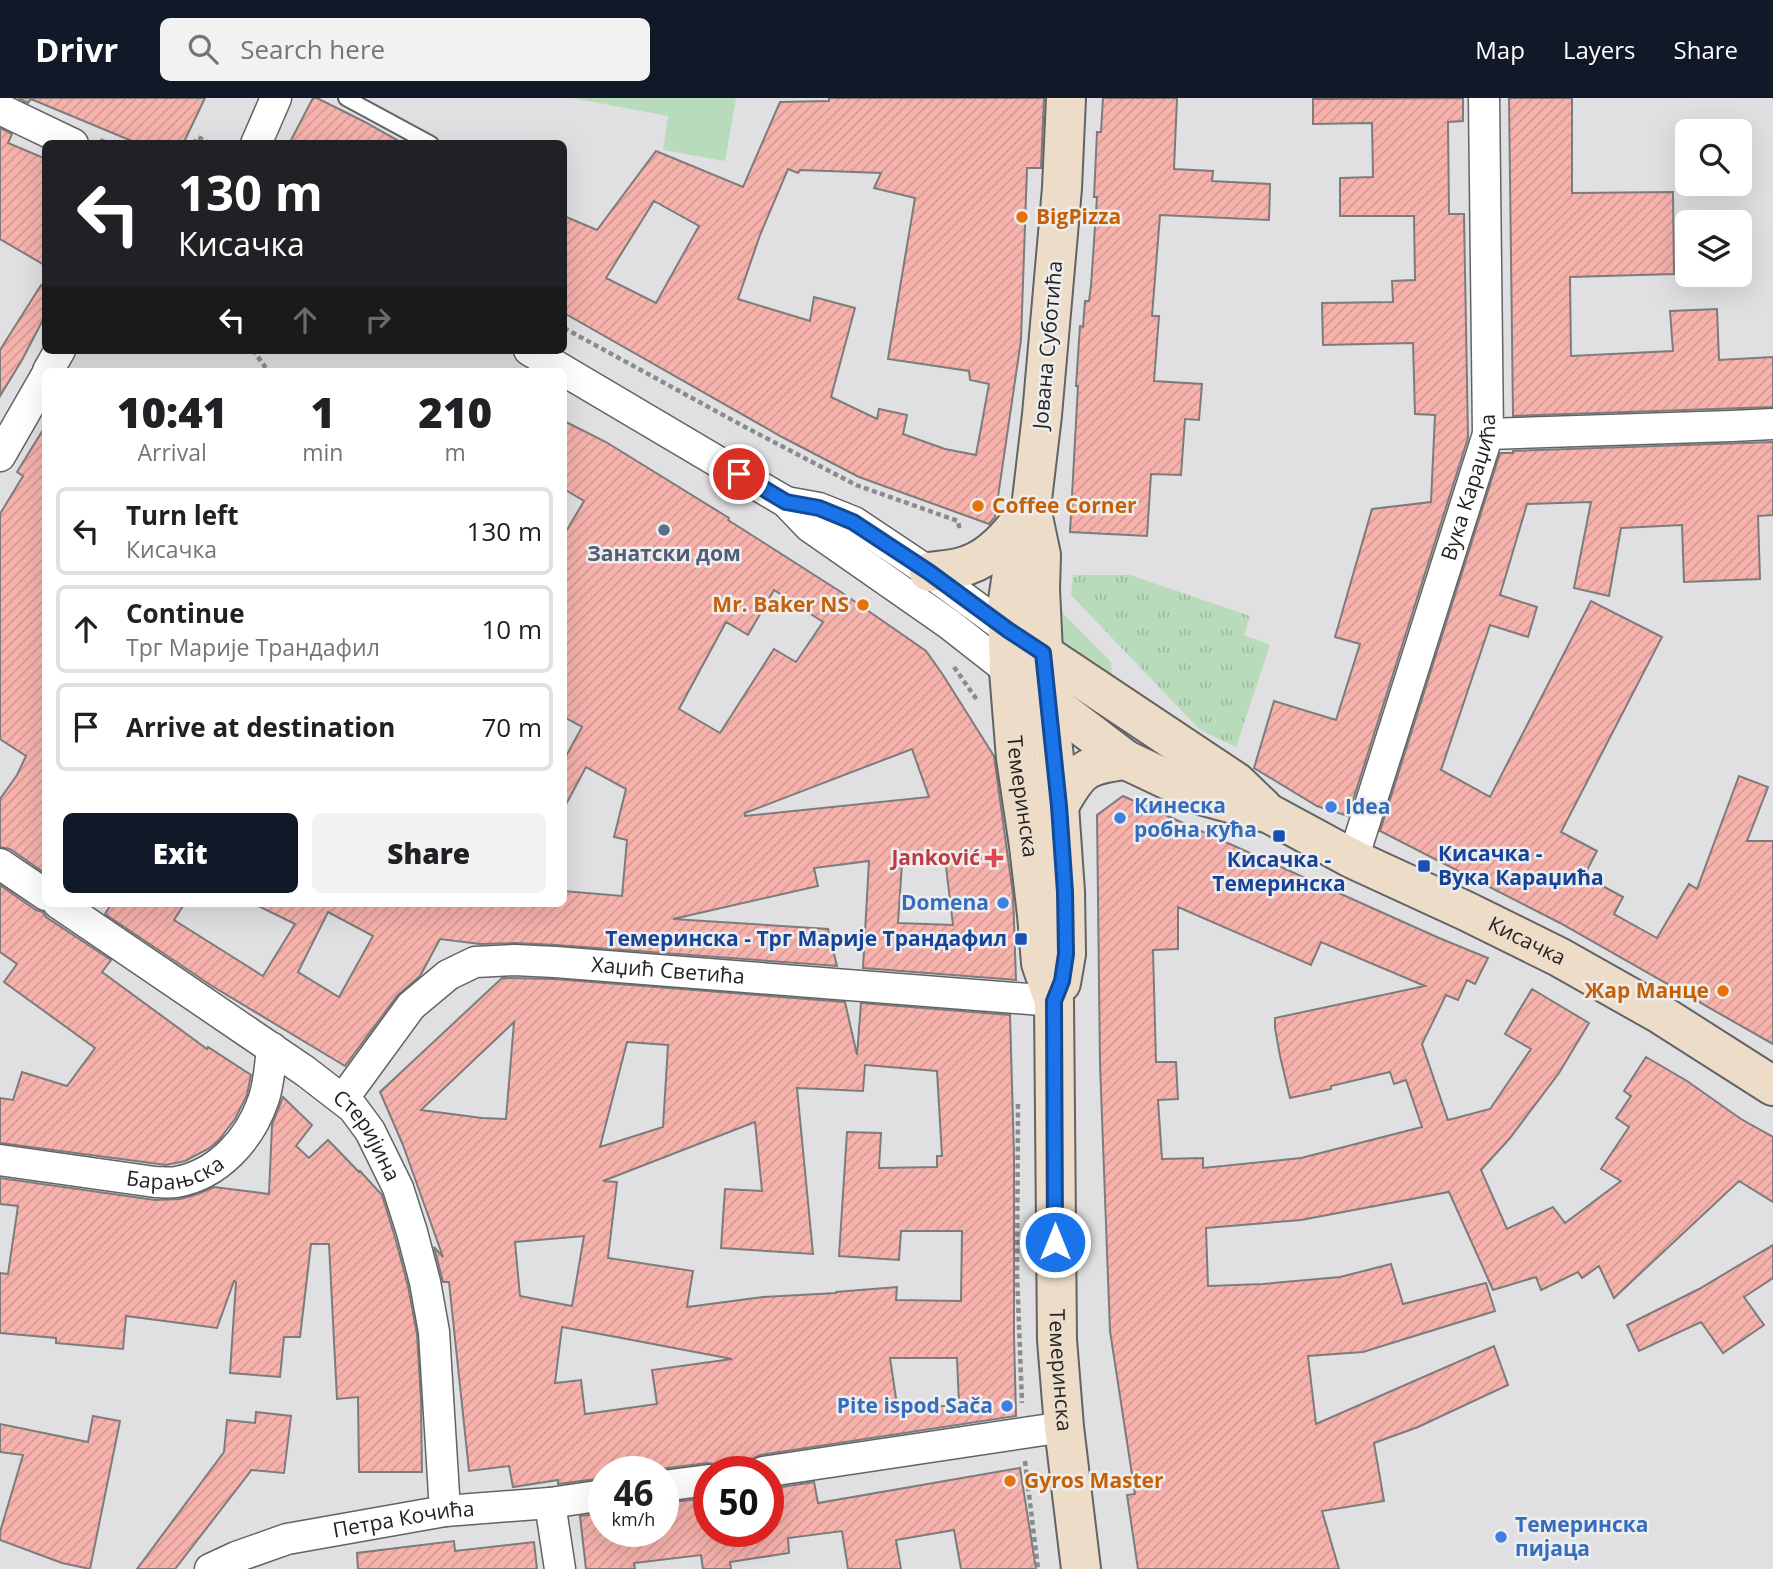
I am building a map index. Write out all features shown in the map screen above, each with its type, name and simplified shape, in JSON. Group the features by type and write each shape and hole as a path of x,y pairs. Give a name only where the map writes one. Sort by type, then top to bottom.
{"main road":[{"name":"Јована Суботића","path":"1009,671 1009,586 1031,508 1042,415 1061,201 1066,98"},
{"name":"Јована Суботића","path":"1031,508 1041,555 1043,653"},
{"path":"929,572 969,565 986,556 1010,535 1031,508"},
{"name":"Кисачка","path":"1008,630 1236,782 1269,814"},
{"name":"Темеринска","path":"1043,653 1065,892 1066,954 1062,981 1054,1001"},
{"name":"Кисачка","path":"1009,671 1126,760 1200,795 1269,814 1353,859 1559,957 1660,1014 1773,1086"},
{"name":"Темеринска","path":"1009,671 1016,758 1031,860 1041,963 1054,1001 1057,1340 1064,1427 1081,1569"},
{"path":"1059,806 1074,780 1087,769 1126,760"}],"street":[{"path":"258,140 276,98"},
{"name":"Вука Караџића","path":"1353,859 1488,434 1484,98"},
{"path":"0,109 65,140"},
{"path":"536,354 559,368"},
{"path":"567,372 786,502 810,527 949,624 1009,671"},
{"path":"0,456 42,383"},
{"path":"1488,434 1773,424"},
{"path":"786,502 819,508 853,522 929,572 1008,630"},
{"path":"0,864 42,892"},
{"name":"Стеријина","path":"64,907 343,1099 370,1131 398,1188 425,1282 433,1332 445,1511"},
{"name":"Хаџић Светића","path":"343,1099 411,1006 447,975 475,962 555,962 1054,1001"},
{"name":"Барањска","path":"0,1160 155,1182 176,1182 197,1175 217,1165 229,1155 253,1122 263,1101 272,1048"},
{"path":"784,1469 1064,1427"},
{"name":"Петра Кочића","path":"210,1569 287,1539 445,1511 588,1497"},
{"path":"550,1503 560,1569"}],"lane":[{"path":"346,98 424,140"}],"path":[{"path":"567,330 856,485 958,521 961,540"},
{"path":"950,663 980,706"}],"green space":[{"path":"572,98 736,98 725,161 663,150 668,116"},
{"path":"1073,575 1130,575 1250,616 1244,635 1270,645 1236,747 1200,730 1071,595"},
{"path":"1051,601 1111,662 1112,676 1085,660 1062,639"}],"building":[{"path":"18,98 205,98 185,140 129,140 31,99 28,103"},
{"path":"313,98 317,98 397,140 291,140"},
{"path":"829,98 1044,98 1041,168 1027,168 1021,340 995,517 989,524 859,477 782,437 567,315 567,217 597,230 656,151 743,187 780,102 829,101","holes":["788,169 798,173 800,170 881,173 874,188 915,198 888,359 969,371 970,380 989,384 976,455 945,449 903,434 907,415 879,409 877,419 831,397 855,308 814,297 810,321 738,299 760,235","654,201 699,226 656,303 606,278"]},
{"path":"1103,98 1177,98 1174,169 1213,171 1212,181 1270,184 1269,220 1160,215 1152,316 1159,316 1154,381 1202,384 1199,420 1185,419 1181,475 1151,474 1147,536 1070,532 1080,326 1083,327 1085,301 1089,301 1091,286 1097,197 1094,197 1097,132 1101,132"},
{"path":"1463,98 1463,121 1448,122 1449,214 1464,214 1468,438 1348,816 1317,806 1254,768 1274,701 1336,720 1360,644 1335,637 1372,509 1431,502 1435,415 1415,414 1413,343 1323,345 1322,303 1393,302 1392,281 1415,280 1414,216 1340,216 1340,178 1373,177 1372,123 1313,124 1313,99"},
{"path":"1509,98 1572,98 1572,193 1673,192 1674,274 1570,277 1571,356 1673,351 1670,311 1717,309 1719,360 1773,357 1773,407 1513,416"},
{"path":"0,128 12,134 8,143 42,157 42,264 0,239"},
{"path":"42,286 42,322 0,396 0,350"},
{"path":"567,422 606,442 729,518 728,520 841,592 926,651 994,756 1013,894 1016,980 863,968 869,861 814,868 818,886 673,919 828,929 837,966 556,945 480,944 440,939 420,976 397,996 345,1066 212,986 105,914 109,907 182,907 174,920 263,976 295,924 260,907 567,907 567,891 622,896 627,840 614,837 626,789 586,767 567,802 567,754 582,727 567,719 567,530 584,501 567,491","holes":["774,590 823,622 796,662 774,649 720,733 679,709 726,622 748,635","912,749 929,797 745,816 745,813","945,858 953,925 898,923 902,863","328,912 373,936 339,997 298,972"]},
{"path":"42,431 42,871 10,849 0,847 0,799 17,775 26,756 0,739 0,514 23,476 17,472"},
{"path":"1773,442 1773,515 1758,516 1760,579 1684,582 1682,525 1621,528 1609,596 1574,588 1591,502 1527,504 1500,595 1537,607 1528,637 1490,625 1441,770 1490,797 1591,601 1662,637 1561,832 1597,851 1584,876 1623,897 1614,914 1657,938 1689,884 1697,889 1739,776 1768,787 1747,841 1773,841 1773,1044 1560,923 1380,831 1500,453"},
{"path":"1123,796 1488,958 1475,984 1467,980 1458,1000 1446,995 1422,1044 1448,1120 1490,1109 1531,1049 1505,1034 1532,989 1589,1023 1559,1073 1510,1138 1481,1170 1507,1229 1553,1207 1565,1223 1621,1181 1601,1169 1629,1127 1616,1118 1631,1096 1624,1091 1646,1057 1773,1137 1773,1202 1739,1181 1614,1298 1599,1266 1582,1278 1578,1272 1541,1290 1536,1277 1493,1290 1449,1192 1301,1220 1206,1228 1208,1286 1340,1277 1391,1264 1403,1304 1486,1283 1495,1311 1363,1352 1308,1356 1316,1424 1494,1346 1508,1385 1418,1427 1374,1443 1384,1501 1322,1511 1339,1569 1138,1569 1127,1495 1135,1494 1110,1331 1100,1064 1097,815","holes":["1178,907 1311,965 1321,942 1425,986 1275,1018 1290,1098 1390,1072 1394,1084 1406,1080 1422,1127 1301,1158 1203,1168 1203,1158 1162,1159 1158,1100 1178,1099 1176,1062 1156,1062 1153,950 1178,949"]},
{"path":"0,885 111,960 102,972 207,1049 208,1047 251,1075 247,1095 235,1119 218,1141 185,1161 166,1165 0,1143 0,1098 13,1100 22,1072 67,1086 95,1048 4,982 17,964 0,952"},
{"path":"502,978 554,979 845,1002 857,1055 861,1003 1010,1015 1016,1416 758,1456 693,1456 693,1465 679,1467 679,1456 588,1456 588,1480 558,1484 558,1480 513,1487 509,1466 469,1471 449,1282 443,1282 434,1247 443,1257 403,1145 380,1092","holes":["514,1022 506,1119 421,1110","627,1042 668,1045 663,1127 600,1147","865,1065 937,1071 942,1156 937,1156 937,1167 879,1168 881,1133 847,1132 839,1256 899,1260 901,1231 962,1231 961,1301 896,1300 897,1287 763,1297 687,1307 693,1271 608,1258 617,1182 603,1181 755,1122 762,1191 725,1189 721,1248 813,1254 797,1088 863,1091","584,1236 572,1306 520,1296 515,1242","562,1327 732,1359 652,1370 657,1404 585,1414 581,1380 555,1383","890,1358 957,1358 959,1404 898,1412"]},
{"path":"283,1097 312,1125 296,1146 309,1158 328,1140 382,1195 408,1286 417,1334 422,1472 359,1472 358,1397 337,1399 329,1244 311,1244 300,1337 284,1337 280,1377 230,1373 234,1281 217,1328 126,1316 123,1349 56,1343 56,1338 0,1333 0,1273 8,1274 18,1206 0,1204 0,1178 155,1200 180,1199 214,1187 269,1194 272,1125"},
{"path":"1773,1245 1773,1278 1744,1297 1764,1325 1723,1353 1701,1322 1639,1351 1627,1325 1699,1289"},
{"path":"256,1412 291,1416 284,1473 251,1470 175,1569 137,1569 224,1452 227,1420 255,1423"},
{"path":"93,1416 120,1421 90,1569 62,1563 0,1540 23,1455 0,1452 0,1424 88,1442"},
{"path":"1020,1468 1036,1569 961,1569 954,1530 896,1540 901,1569 848,1569 842,1531 788,1538 789,1553 730,1562 731,1569 703,1569 701,1555 634,1563 635,1569 586,1569 580,1516 588,1515 588,1547 679,1547 679,1501 693,1500 693,1547 784,1547 784,1487 814,1482 818,1503"},
{"path":"454,1541 455,1551 534,1542 537,1569 358,1569 357,1553"}],"place":[{"name":"BigPizza","path":"1022,217"},
{"name":"Coffee Corner","path":"978,506"},
{"name":"Занатски дом","path":"664,530"},
{"name":"Mr. Baker NS","path":"863,605"},
{"name":"Idea","path":"1331,807"},
{"name":"Кинеска робна кућа","path":"1120,818"},
{"name":"Кисачка - Темеринска","path":"1279,836"},
{"name":"Janković","path":"994,858"},
{"name":"Кисачка - Вука Караџића","path":"1424,866"},
{"name":"Domena","path":"1003,903"},
{"name":"Темеринска - Трг Марије Трандафил","path":"1021,939"},
{"name":"Жар Манце","path":"1723,991"},
{"name":"Pite ispod Sača","path":"1007,1406"},
{"name":"Gyros Master","path":"1010,1481"},
{"name":"Темеринска пијаца","path":"1501,1537"}],"route":[{"path":"739,474 786,502 819,508 853,522 1043,653 1065,892 1066,954 1062,981 1054,1001 1055,1242"}]}
